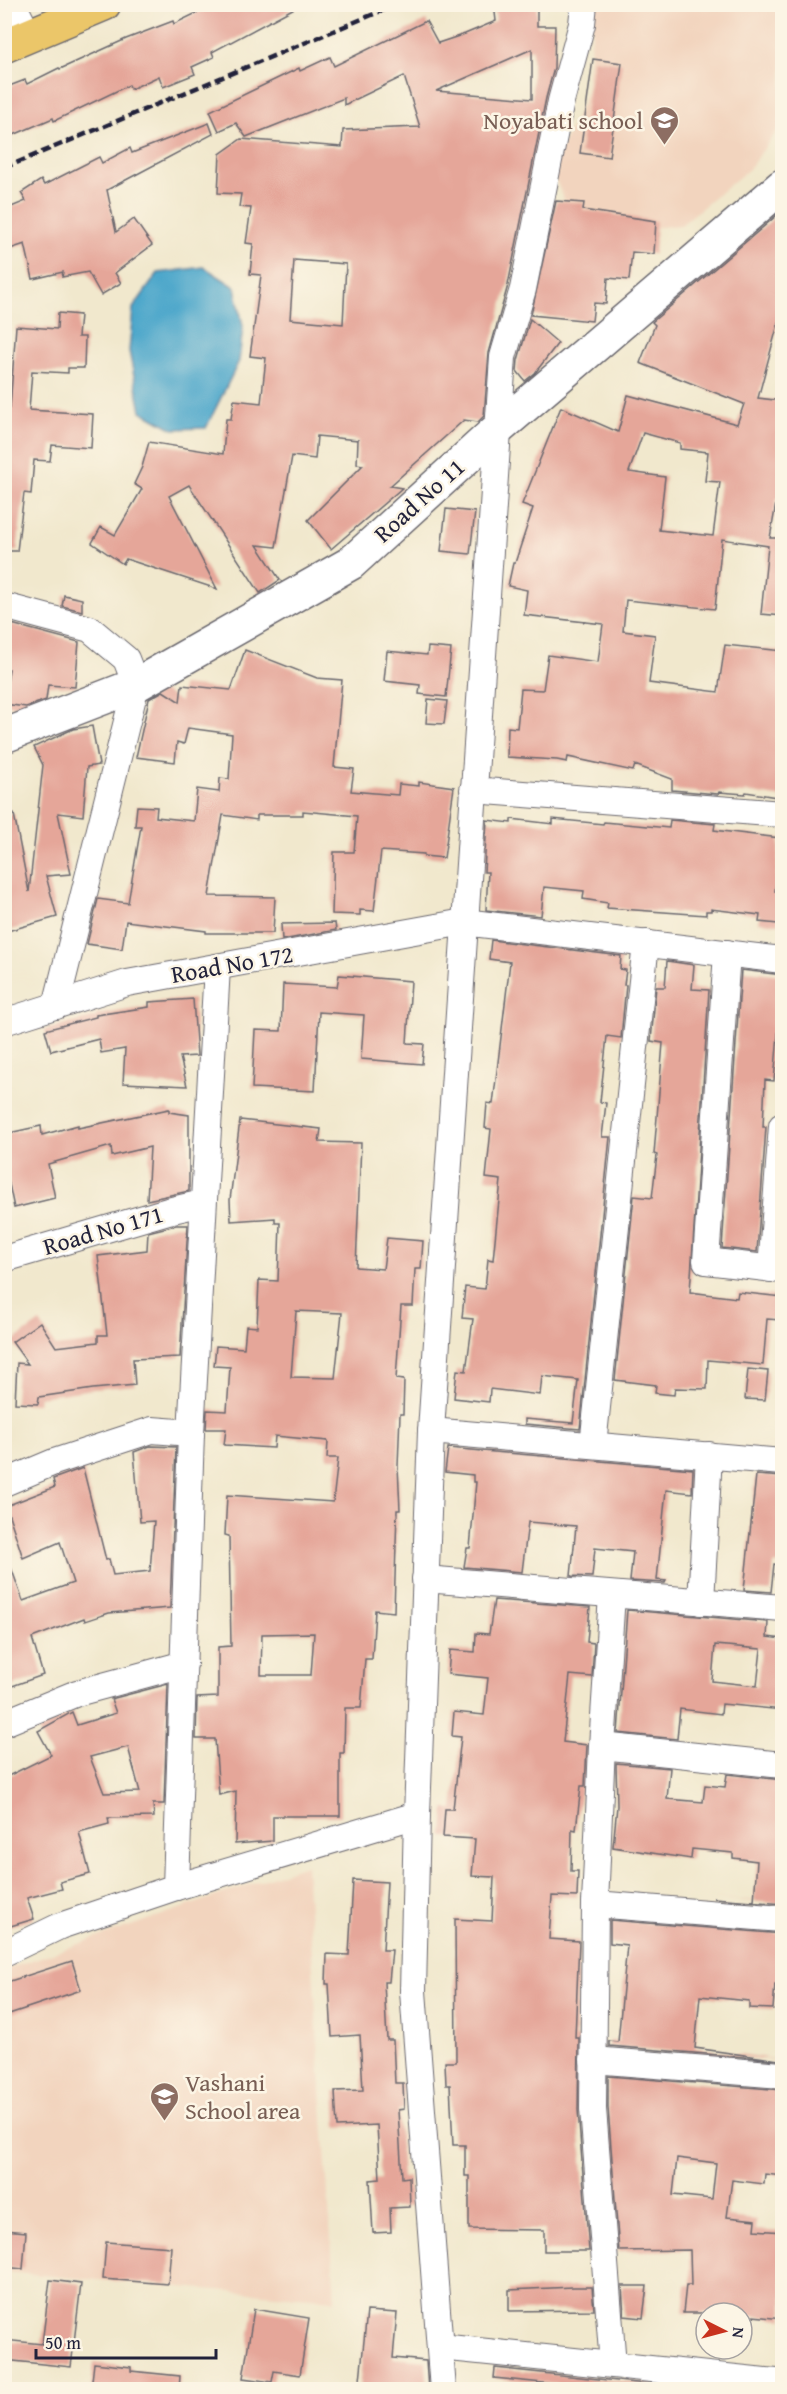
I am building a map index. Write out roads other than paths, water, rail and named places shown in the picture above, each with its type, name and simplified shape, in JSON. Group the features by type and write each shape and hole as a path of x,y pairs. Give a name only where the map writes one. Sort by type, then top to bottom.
{"highway":[{"path":"17,41 104,4"}],"street":[{"path":"13,4 17,41"},
{"path":"444,2390 413,1991 430,1431 502,357 523,289 561,101 582,24 584,4"},
{"name":"Road No 11","path":"4,736 136,685 351,563 499,428 783,186"},
{"path":"4,606 90,629 126,659 136,685 56,1006"},
{"path":"474,790 783,814"},
{"name":"Road No 172","path":"4,1022 127,983 464,922 783,960"},
{"path":"593,1445 646,943"},
{"path":"727,953 706,1261 777,1270 783,1126"},
{"path":"177,1887 191,1433 217,967"},
{"name":"Road No 171","path":"4,1259 203,1203"},
{"path":"4,1483 54,1462 152,1430 191,1433"},
{"path":"430,1431 783,1462"},
{"path":"701,1602 709,1455"},
{"path":"425,1579 783,1608"},
{"path":"612,1595 595,1904 593,2109 613,2365"},
{"path":"4,1723 77,1693 184,1664"},
{"path":"602,1746 783,1765"},
{"path":"4,1953 60,1926 177,1887 417,1815"},
{"path":"595,1904 783,1919"},
{"path":"593,2060 783,2075"},
{"path":"440,2347 776,2382 774,2390"}],"water":[{"path":"204,267 235,287 243,326 239,361 206,428 173,429 141,411 129,351 133,308 158,273"}],"railway":[{"path":"4,168 398,4"}],"place":[{"name":"Noyabati school","path":"664,146"},
{"name":"Vashani School area","path":"164,2122"}]}
